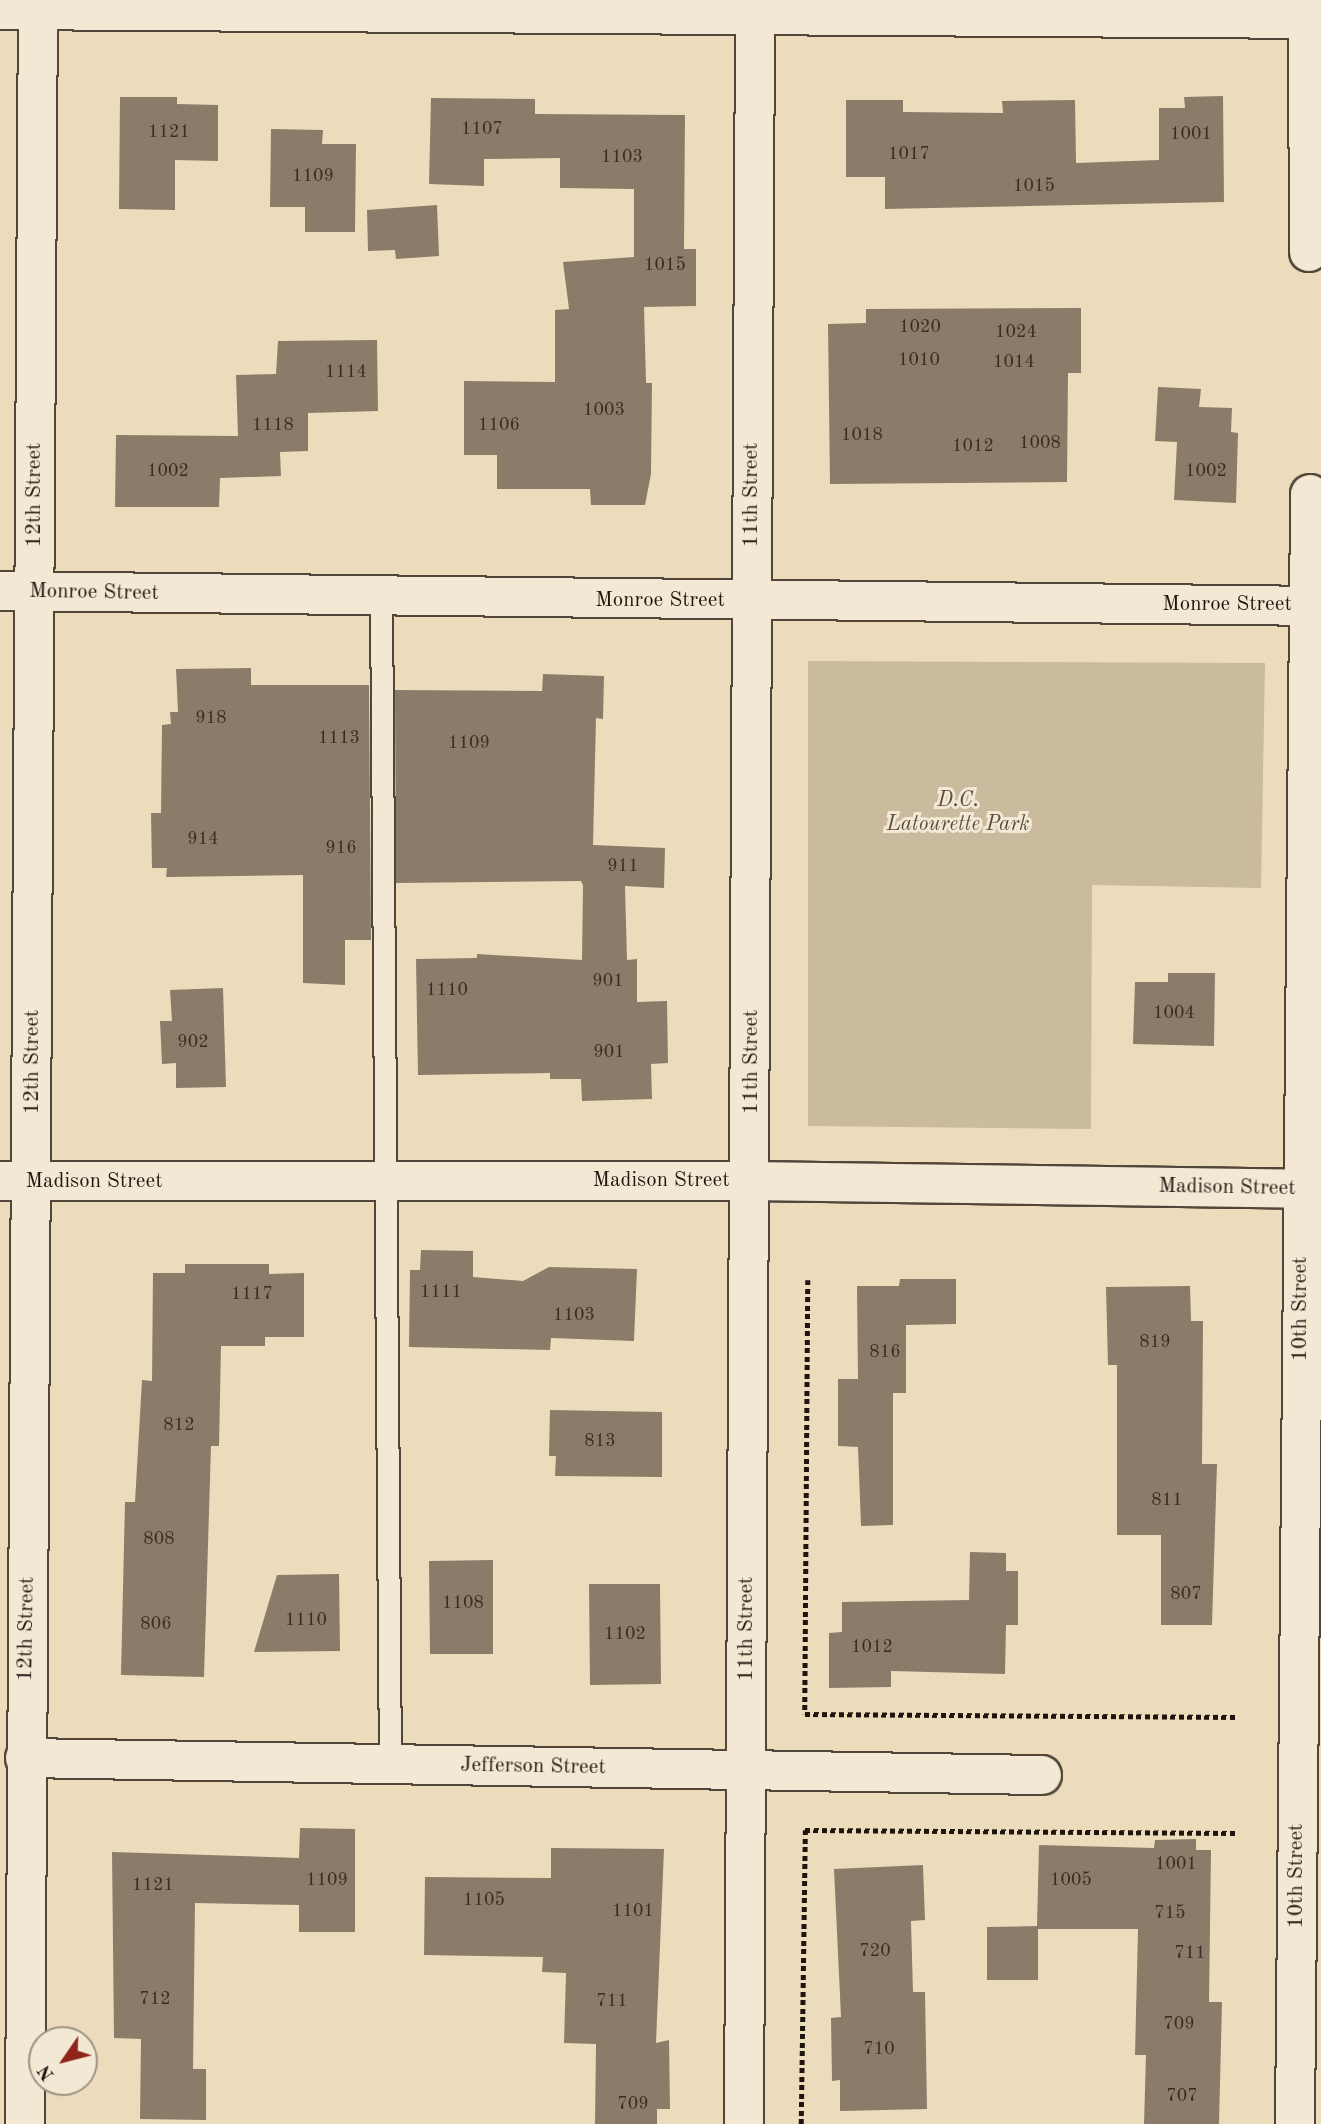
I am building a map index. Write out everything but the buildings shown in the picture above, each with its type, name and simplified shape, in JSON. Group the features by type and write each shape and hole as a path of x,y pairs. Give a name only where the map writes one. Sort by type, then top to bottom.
{"street":[{"path":"0,10 38,5 1312,12 1309,253"},
{"name":"12th Street","path":"25,2124 25,1758 16,1181 17,592 38,5"},
{"name":"11th Street","path":"744,2124 755,7"},
{"name":"10th Street","path":"1295,2124 1309,1771 1316,606 1310,494"},
{"name":"Monroe Street","path":"17,592 381,599 1316,606"},
{"name":"Madison Street","path":"16,1181 388,1184 750,1181 1311,1189"},
{"name":"Jefferson Street","path":"25,1758 1042,1775"}],"lane":[{"path":"381,599 388,1184 390,1764"}],"path":[{"path":"808,1280 805,1714 1237,1717"},
{"path":"801,2124 805,1830 1237,1833"}],"green space":[{"name":"D.C. Latourette Park","path":"808,661 1265,663 1261,888 1092,885 1091,1129 808,1126"}]}
